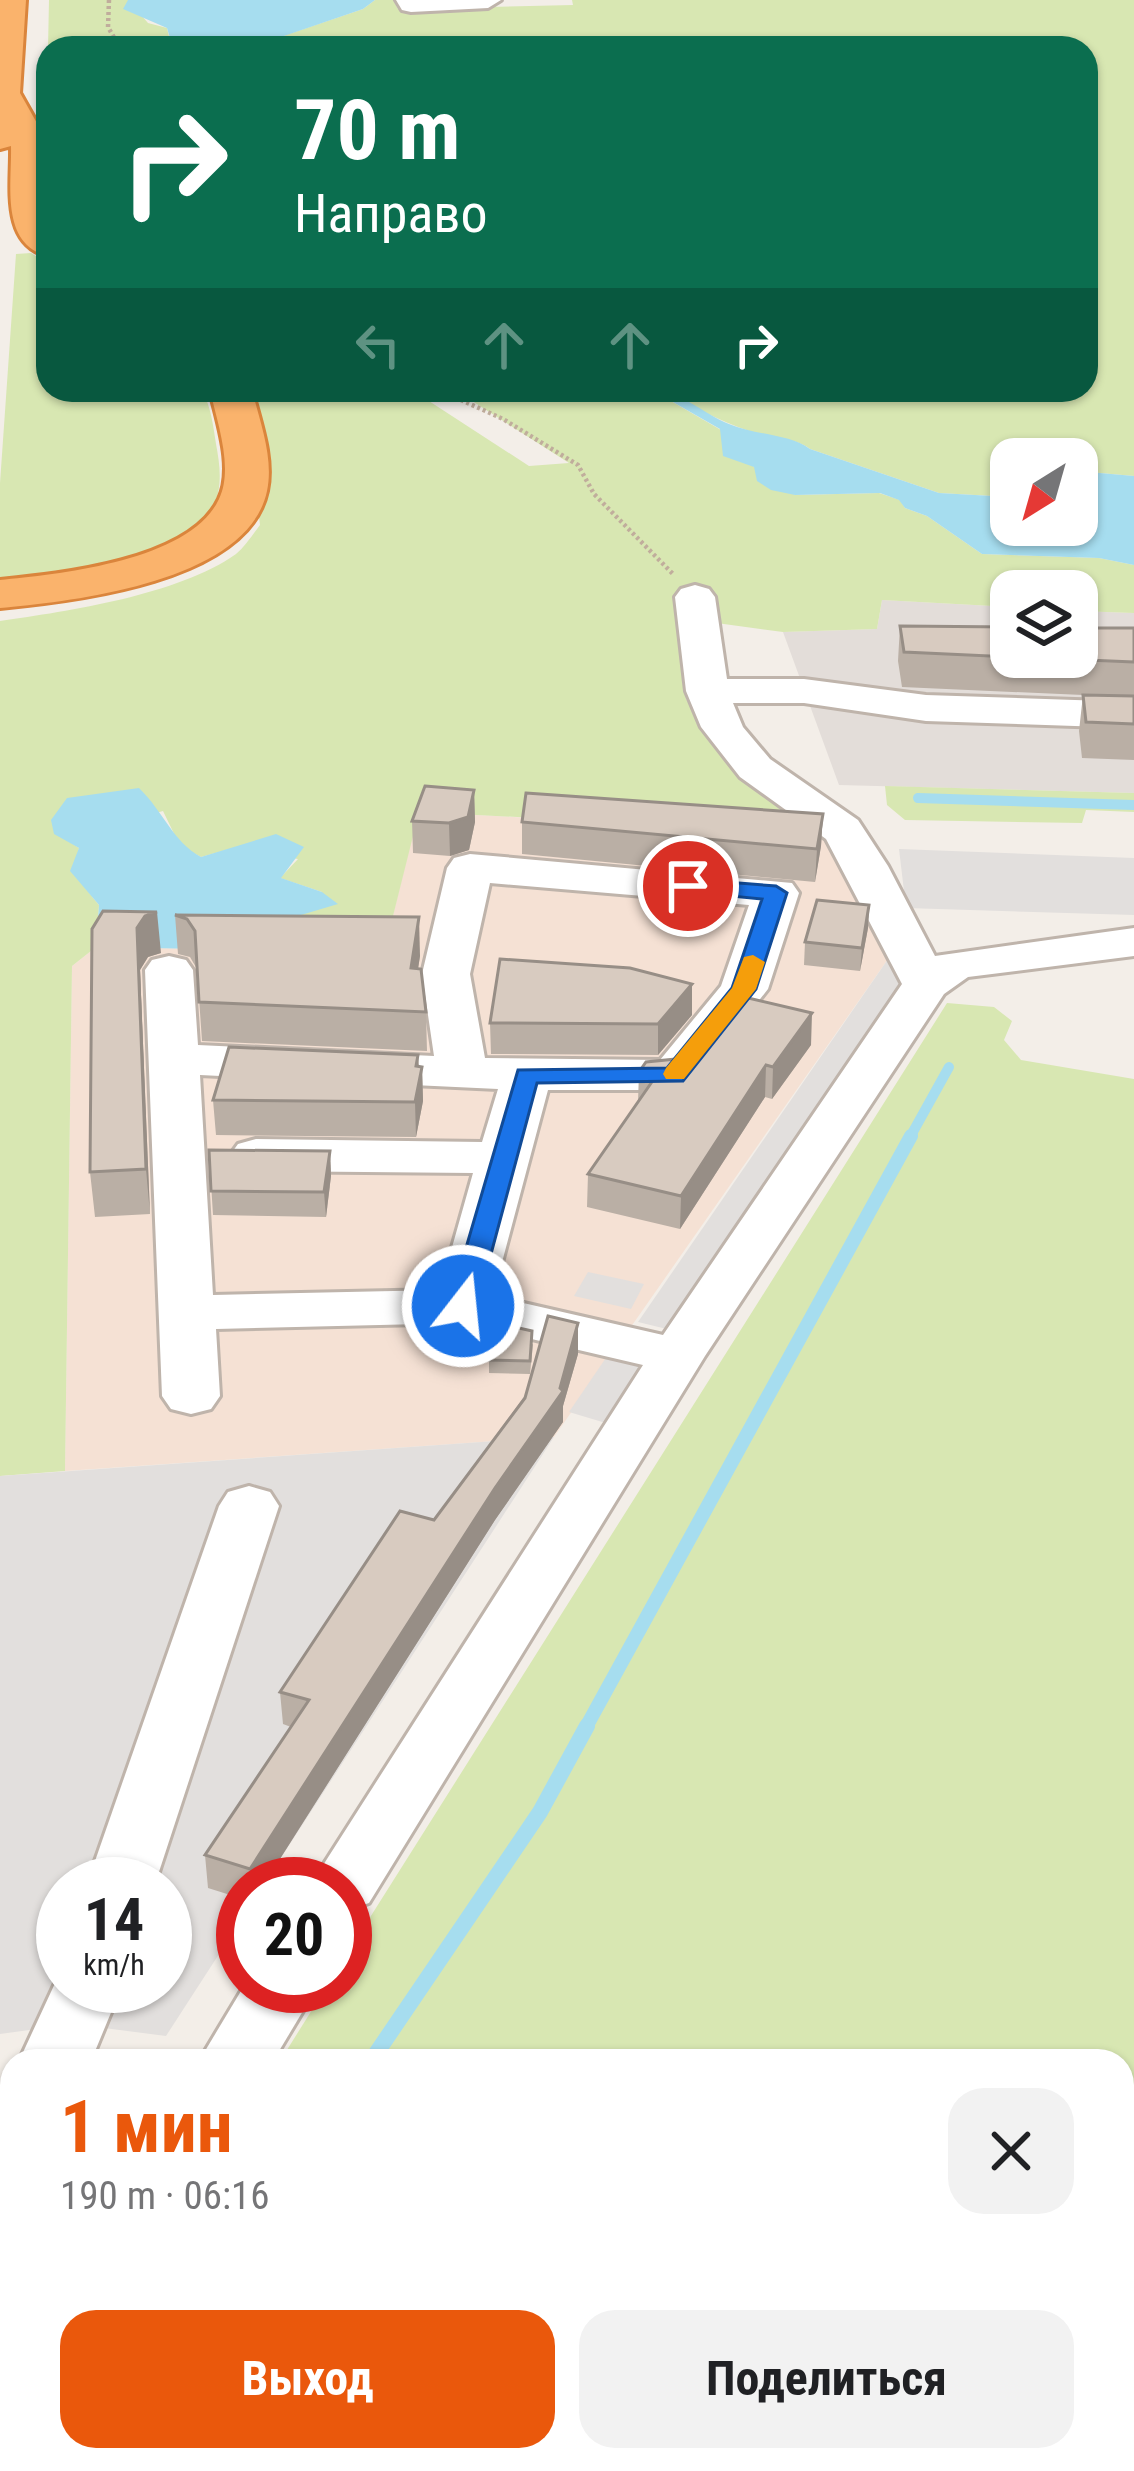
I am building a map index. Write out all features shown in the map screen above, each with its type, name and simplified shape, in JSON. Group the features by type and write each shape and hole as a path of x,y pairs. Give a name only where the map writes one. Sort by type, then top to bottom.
{"highway":[{"path":"0,138 10,0"},
{"path":"5,96 28,141 31,226 36,231"},
{"path":"0,594 100,580 160,562 223,525 236,511 246,484 233,402"}],"street":[{"path":"409,0 411,4 488,0"},
{"path":"695,597 707,691 718,726 739,755 783,791 840,826 926,984"},
{"path":"707,691 804,691 926,708 1134,715"},
{"path":"173,1059 527,1075 674,1076 744,989 776,893 470,868 446,974 462,1072"},
{"path":"363,1857 677,1355 926,984 955,964 1134,942"},
{"path":"169,970 190,1396"},
{"path":"463,1306 527,1075"},
{"path":"178,1154 506,1158"},
{"path":"186,1313 463,1306 677,1355"},
{"path":"130,1857 249,1506"},
{"path":"61,2049 75,2013"},
{"path":"243,2049 265,2013"}],"path":[{"path":"110,0 108,27 113,36"},
{"path":"466,402 578,465 594,494 695,597"}],"shaded area":[{"path":"882,600 990,606 990,678 1098,678 1098,612 1134,613 1134,793 839,785 783,632 877,629"},
{"path":"418,812 824,833 888,959 554,1437 65,1471 72,966 96,947 384,952"},
{"path":"899,849 1134,858 1134,915 906,908"},
{"path":"888,959 904,976 679,1332 638,1322"},
{"path":"588,1272 644,1284 631,1309 574,1296"},
{"path":"612,1349 652,1360 609,1424 569,1412"},
{"path":"554,1437 282,1857 216,1857 216,1959 192,1996 192,1857 36,1857 36,2013 181,2013 166,2036 73,2024 0,2034 0,1476"}],"green space":[{"path":"49,0 128,0 148,23 167,28 169,36 48,36"},
{"path":"375,0 393,0 398,9 573,5 572,0 1134,0 1134,476 1098,473 1098,438 990,438 990,496 939,493 799,443 739,427 687,402 1098,402 1098,36 283,36 363,9"},
{"path":"16,254 36,256 36,402 208,402 219,484 213,508 199,527 177,542 117,564 0,587 0,483"},
{"path":"245,402 430,402 529,466 569,463 474,402 673,402 721,430 754,467 795,495 879,493 900,500 905,508 927,516 982,554 1099,558 1134,565 1134,613 1098,612 1098,570 990,570 990,606 882,600 877,629 783,632 680,618 686,699 717,747 824,833 419,812 384,952 202,949 322,892 280,878 298,859 230,849 201,857 180,846 163,811 65,839 79,848 82,879 99,905 96,947 72,966 65,1471 0,1476 0,621 154,591 212,568 239,551 260,525"},
{"path":"885,786 1134,793 1134,812 1086,810 1082,823 905,820 887,805"},
{"path":"947,1003 994,1007 1012,1021 1004,1040 1021,1060 1134,1079 1134,2049 288,2049 310,2013 372,2013 372,1914"}],"water":[{"path":"128,0 375,0 363,9 284,36 169,36 167,28 123,9"},
{"path":"673,402 689,402 739,428 792,440 939,493 990,496 990,546 1098,546 1098,473 1134,476 1134,565 1099,558 982,554 899,500 880,493 795,495 771,490 757,481 754,467 723,456 720,429"},
{"path":"139,788 183,843 201,857 276,834 304,847 281,878 322,892 338,904 301,915 245,922 202,949 96,947 99,905 70,871 79,848 54,834 51,820 67,798"}],"building":[{"path":"900,626 990,627 990,656 904,652"},
{"path":"1098,628 1134,628 1134,662 1098,660"},
{"path":"1083,695 1134,696 1134,724 1086,722"},
{"path":"425,786 474,790 468,817 449,823 412,821"},
{"path":"526,793 823,814 817,849 522,822"},
{"path":"817,900 869,905 862,948 805,942"},
{"path":"103,911 157,912 145,916 137,928 146,1169 90,1172 92,929"},
{"path":"175,915 419,917 411,968 421,969 426,1012 199,1002 195,931 187,919"},
{"path":"500,959 630,968 692,984 658,1024 490,1023"},
{"path":"744,997 812,1013 773,1067 766,1065 681,1196 588,1174 656,1076 639,1072 646,1062 696,1057"},
{"path":"229,1047 418,1055 416,1066 422,1067 415,1102 213,1100"},
{"path":"209,1150 330,1151 324,1192 211,1191"},
{"path":"548,1316 578,1323 563,1391 495,1488 258,1857 205,1855 309,1700 280,1692 400,1511 434,1520 525,1398"},
{"path":"493,1322 532,1331 530,1361 489,1360"}],"waterway":[{"path":"918,798 1134,805"},
{"path":"909,1139 949,1067"},
{"path":"585,1729 911,1136"},
{"path":"379,2049 540,1812 587,1726"}],"slow traffic":[{"path":"675,1074 744,989 753,962"}],"route":[{"path":"463,1306 527,1075 674,1076 744,989 776,893 688,886"}]}
